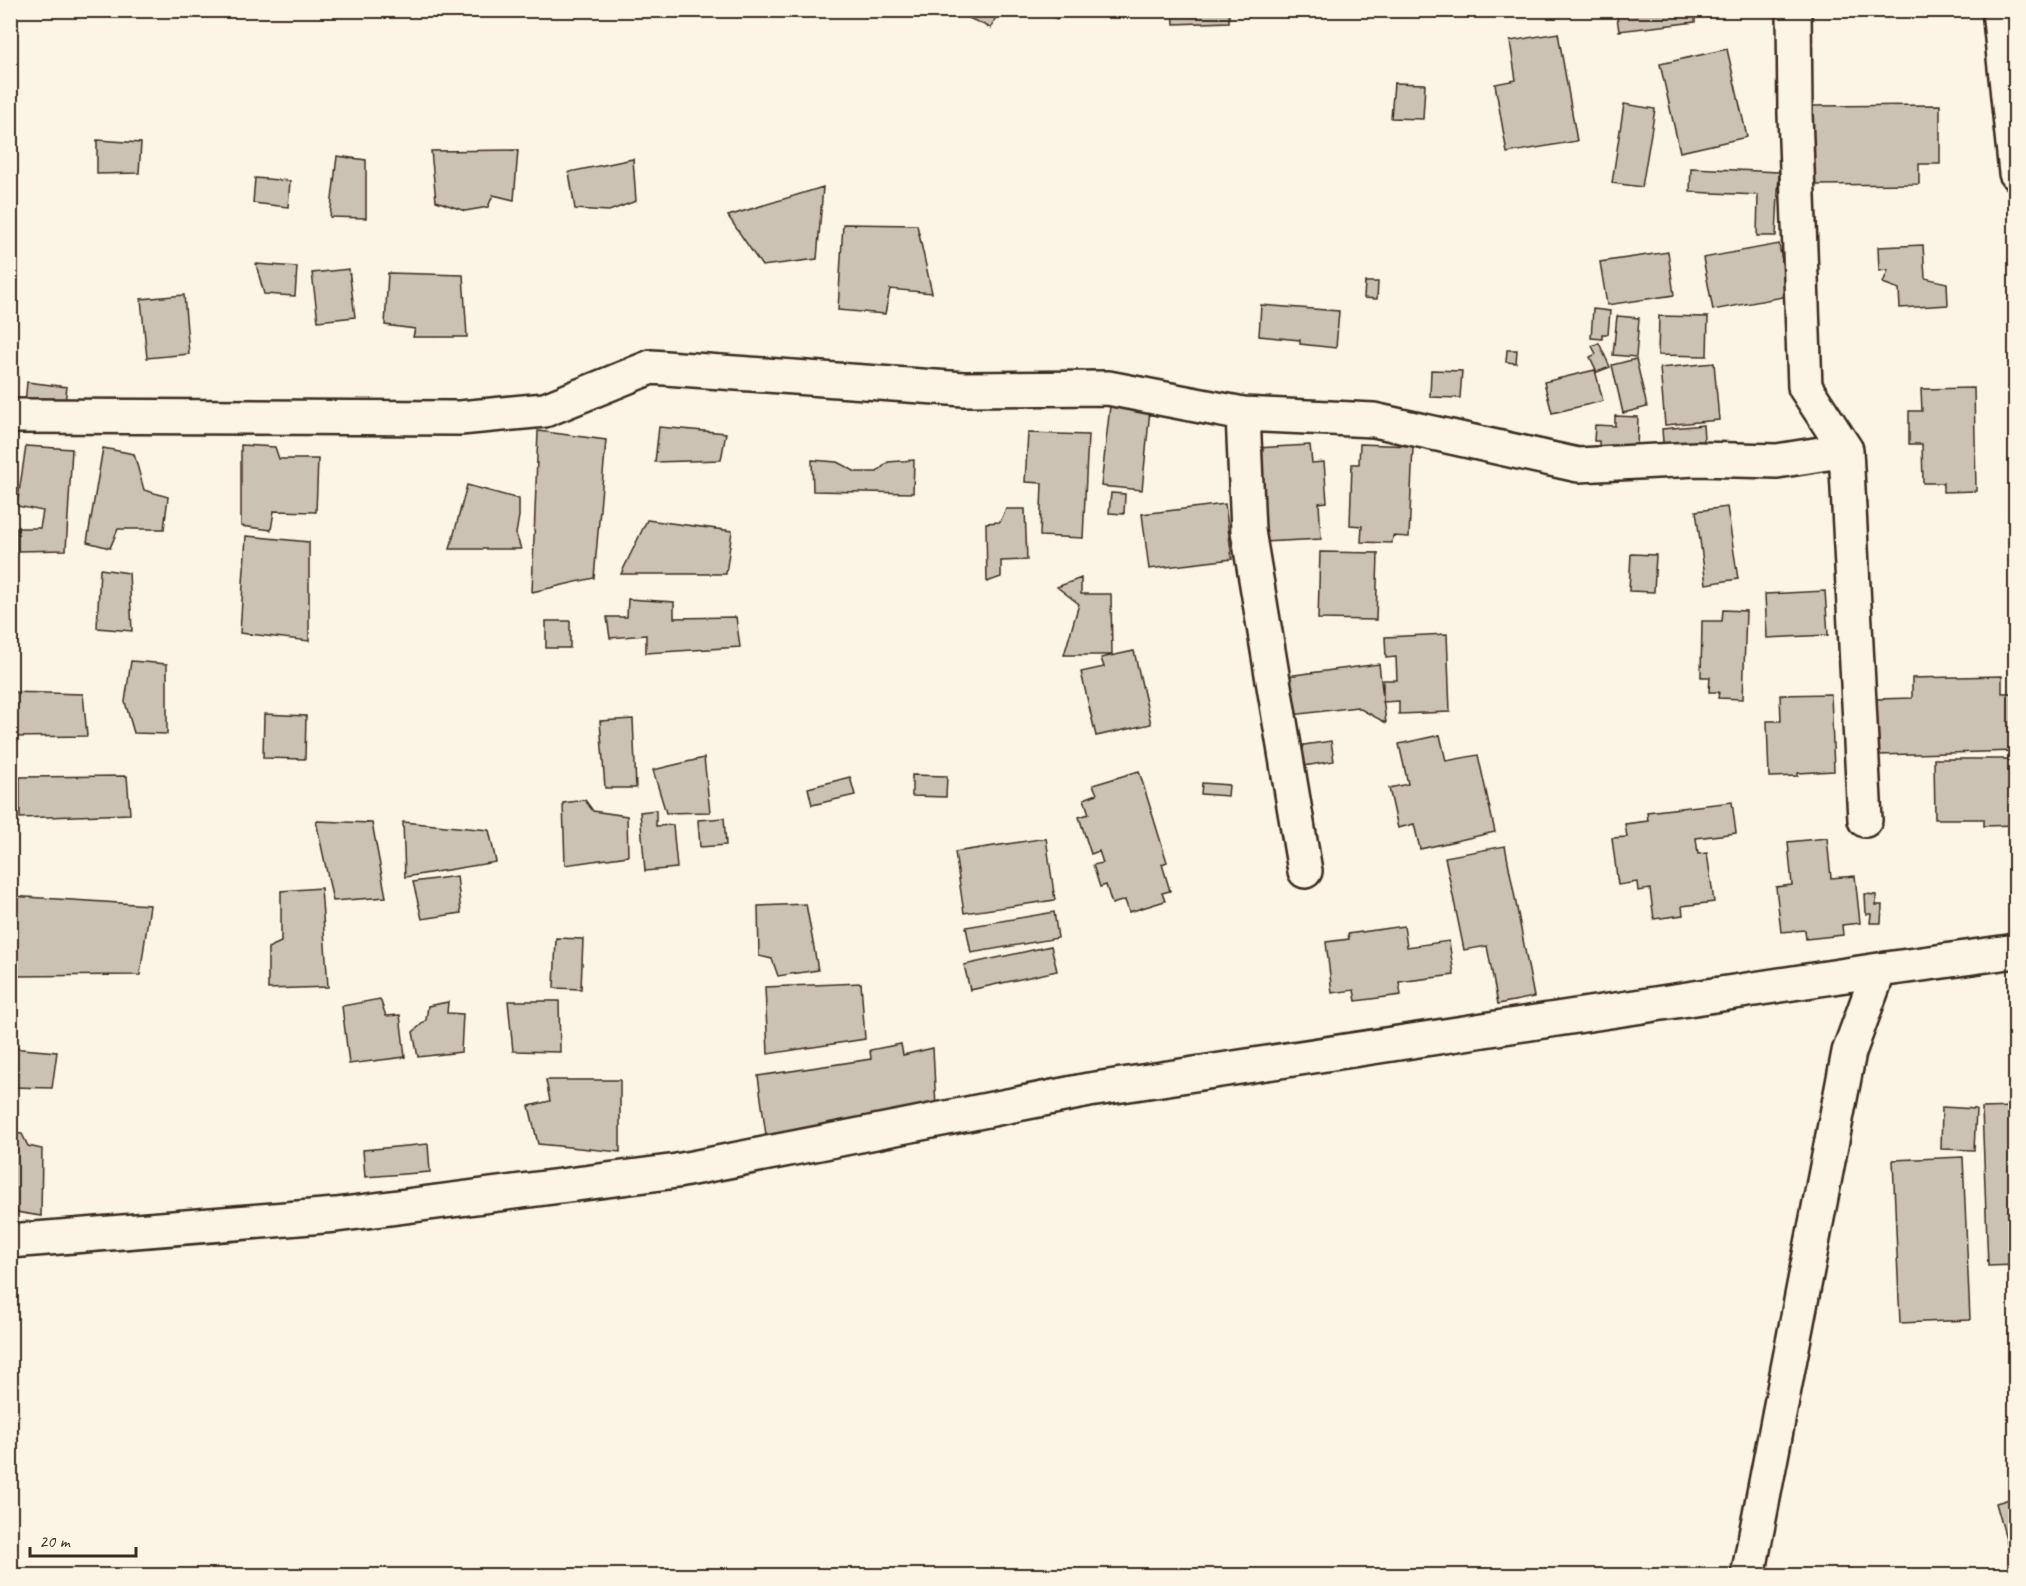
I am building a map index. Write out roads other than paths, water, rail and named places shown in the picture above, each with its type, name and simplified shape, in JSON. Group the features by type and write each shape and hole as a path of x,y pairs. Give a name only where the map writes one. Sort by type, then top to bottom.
{"street":[{"path":"1794,10 1795,114 1805,387 1846,450 1865,820"},
{"path":"1999,10 2016,173"},
{"path":"10,416 460,418 545,410 651,367 964,389 1108,388 1243,414 1374,420 1578,465 1696,459 1777,461 1846,450"},
{"path":"1243,414 1248,531 1305,871"},
{"path":"10,1241 336,1215 677,1171 1089,1090 2016,951"},
{"path":"1748,1575 1848,1052 1879,970"}]}
